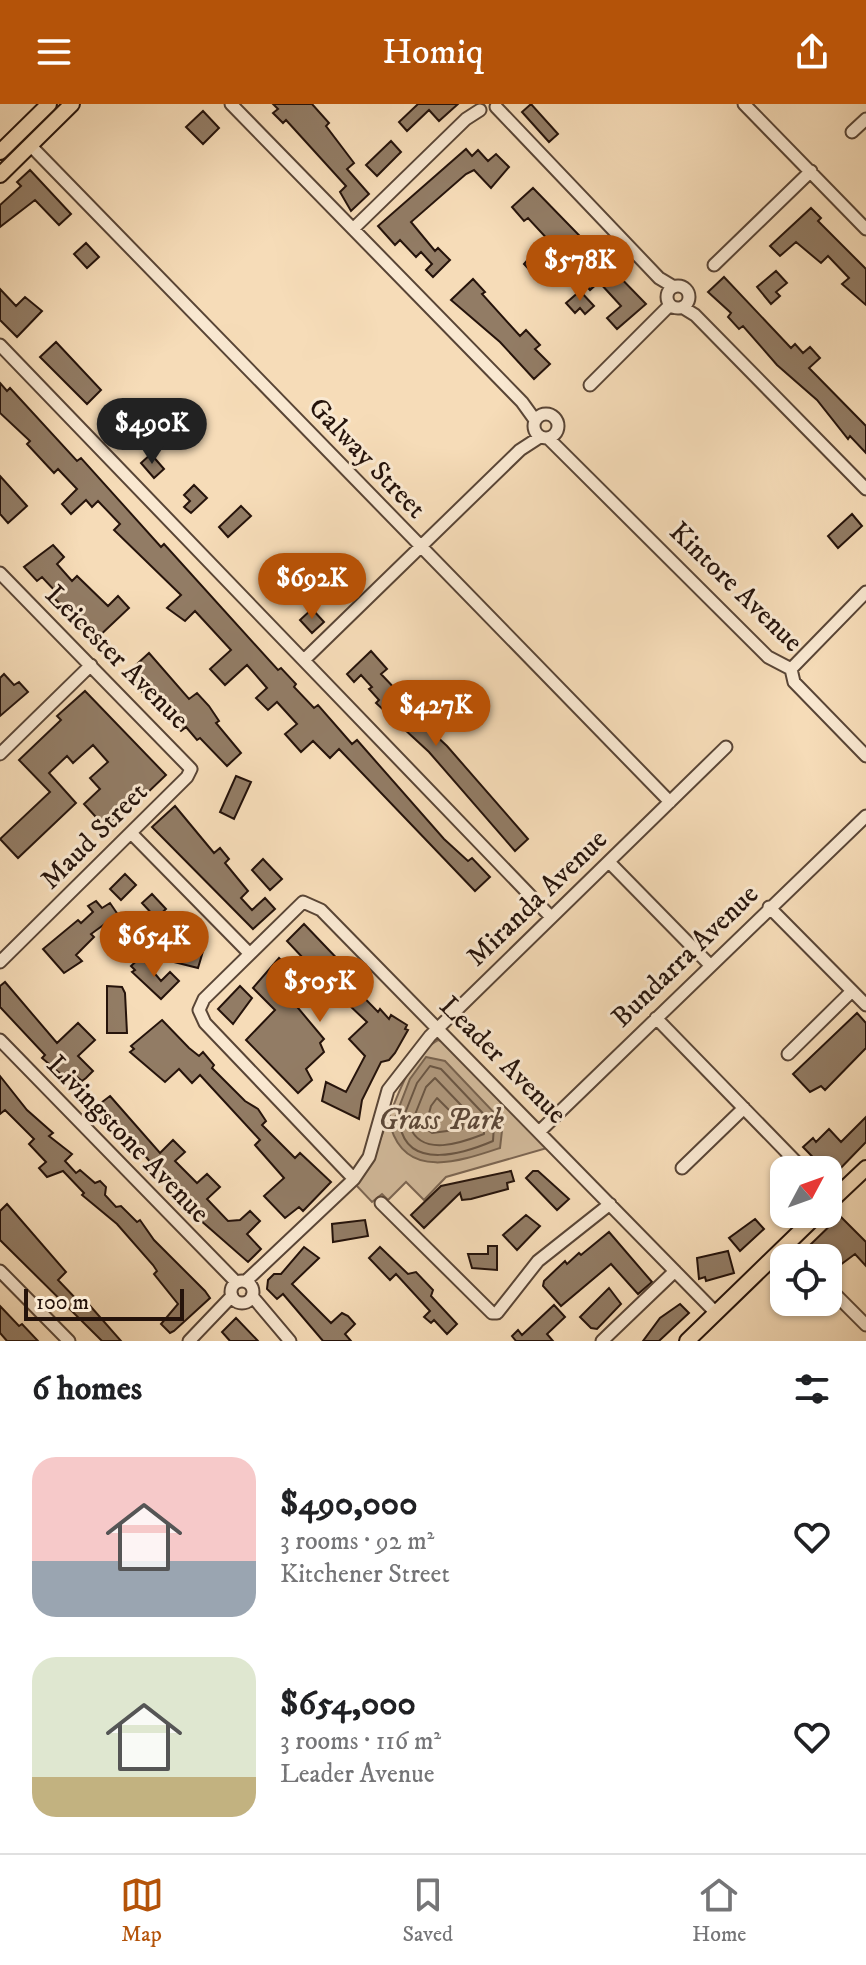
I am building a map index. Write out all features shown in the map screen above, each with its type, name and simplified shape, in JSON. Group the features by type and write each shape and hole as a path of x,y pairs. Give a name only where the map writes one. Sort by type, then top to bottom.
{"main road":[{"path":"0,152 49,104"},
{"path":"0,175 72,104"},
{"path":"842,1189 866,1168"},
{"path":"788,1244 804,1228"},
{"path":"687,1341 770,1261"}],"street":[{"name":"Kintore Avenue","path":"231,104 522,402 542,429 768,657 791,669 794,682 866,756"},
{"path":"744,104 866,229"},
{"path":"353,229 466,119 485,107 510,125 866,489"},
{"path":"852,132 866,119"},
{"name":"Galway Street","path":"30,145 670,802"},
{"path":"714,265 811,171"},
{"path":"590,385 677,298"},
{"path":"0,345 550,916"},
{"path":"304,660 542,429"},
{"name":"Leicester Avenue","path":"0,573 188,763 191,769 187,777"},
{"path":"791,669 866,592"},
{"path":"0,754 91,665"},
{"name":"Miranda Avenue","path":"189,1341 354,1179 369,1157 388,1090 438,1029 726,747"},
{"name":"Maud Street","path":"0,962 187,777"},
{"name":"Bundarra Avenue","path":"540,1131 866,816"},
{"path":"132,834 249,953"},
{"path":"609,862 710,965"},
{"name":"Leader Avenue","path":"354,1179 201,1017 199,1010 204,999 249,953 298,906 309,903 321,910 716,1313"},
{"path":"769,907 866,1005"},
{"path":"788,1054 852,991"},
{"path":"656,1018 790,1156"},
{"name":"Livingstone Avenue","path":"0,1040 290,1341"},
{"path":"682,1168 744,1108"},
{"path":"381,1203 486,1311 497,1313 538,1261 610,1204"},
{"path":"393,1215 404,1204"},
{"path":"0,1271 69,1341"},
{"path":"602,1341 675,1271"},
{"path":"842,1301 866,1325"}],"shaded area":[{"path":"438,1040 444,1042 547,1148 446,1177 424,1200 406,1182 388,1200 382,1194 372,1202 355,1184 367,1168 411,1067"}],"water":[{"name":"Grass Park","path":"426,1057 445,1061 503,1122 500,1148 469,1158 437,1162 422,1161 409,1155 399,1144 391,1128 410,1079"}],"building":[{"path":"273,104 312,104 329,123 326,126 354,163 347,169 369,194 351,211 340,192 346,186 286,120 283,123 273,113 278,109"},
{"path":"418,104 458,104 439,121 429,110 407,131 399,122"},
{"path":"531,104 558,134 549,142 522,112"},
{"path":"203,111 219,128 203,144 186,127"},
{"path":"391,141 401,152 377,176 366,165"},
{"path":"466,149 472,156 478,150 488,161 496,154 509,167 491,188 474,170 466,174 411,222 435,251 438,248 450,260 433,277 426,270 432,264 421,252 416,257 400,240 395,245 378,226"},
{"path":"30,170 71,214 59,225 35,200 0,227 0,205 21,186 17,182"},
{"path":"533,188 646,304 617,329 607,318 621,306 599,282 590,290 579,278 584,273 564,251 536,277 524,264 531,256 535,260 552,244 528,218 524,221 512,207"},
{"path":"811,208 821,218 818,221 866,269 866,305 842,284 849,278 828,256 821,263 796,242 780,256 770,246"},
{"path":"86,243 99,257 87,268 74,254"},
{"path":"776,271 787,283 776,292 780,296 771,304 757,287"},
{"path":"724,277 791,348 795,344 803,353 810,347 820,358 809,368 866,426 866,453 850,436 848,439 817,400 777,365 743,326 739,329 728,317 731,313 708,292"},
{"path":"473,279 485,292 482,294 520,336 526,330 540,345 535,349 550,364 534,379 500,342 451,300"},
{"path":"0,289 16,306 25,297 42,311 17,337 0,320"},
{"path":"580,291 594,306 585,314 580,308 575,313 566,303"},
{"path":"56,342 101,390 87,404 40,357"},
{"path":"0,383 7,391 10,388 77,461 81,458 278,670 281,668 296,684 294,687 314,708 318,705 352,744 357,740 444,839 468,861 472,858 490,877 475,891 339,749 330,758 313,741 301,752 285,734 297,724 277,702 268,710 256,698 267,688 247,665 225,685 210,669 231,650 195,611 185,621 167,608 181,595 114,530 120,524 98,501 92,507 86,500 71,514 62,504 77,489 58,469 54,473 27,444 30,441 0,413"},
{"path":"125,412 139,426 121,443 108,429"},
{"path":"151,454 164,469 154,478 141,463"},
{"path":"0,476 27,506 8,523 0,514"},
{"path":"194,485 207,498 191,513 184,507 190,501 184,495"},
{"path":"241,506 251,516 228,537 219,527"},
{"path":"852,514 862,526 838,548 828,536"},
{"path":"53,545 64,557 57,564 72,581 77,576 108,606 118,596 129,608 95,640 54,598 58,594 42,577 37,581 24,567"},
{"path":"312,609 324,622 312,633 300,620"},
{"path":"371,651 387,669 381,674 399,693 395,697 408,710 413,705 421,714 417,718 447,746 528,839 515,851 429,752 376,703 379,700 361,675 354,682 347,674"},
{"path":"149,653 189,699 197,693 209,706 219,721 216,723 241,753 227,766 186,727 181,731 125,675"},
{"path":"4,674 14,685 19,682 28,692 0,716 0,678"},
{"path":"85,691 166,775 143,797 138,793 105,827 84,804 100,789 90,778 108,762 93,745 73,763 67,756 49,773 76,803 18,858 0,839 50,792 19,760 61,720 57,716"},
{"path":"236,776 251,782 234,819 220,812"},
{"path":"175,806 214,853 220,848 229,859 225,863 248,891 241,898 252,910 265,898 275,909 253,929 152,827"},
{"path":"263,859 282,879 270,890 252,870"},
{"path":"125,874 136,885 121,900 110,889"},
{"path":"152,894 166,909 156,918 142,903"},
{"path":"96,901 102,908 110,903 123,922 114,928 109,921 91,934 94,937 76,955 82,961 64,973 43,949 78,920 81,923 93,912 88,906"},
{"path":"304,924 347,969 341,974 378,1012 380,1009 389,1019 391,1015 407,1025 405,1029 408,1030 395,1053 389,1060 381,1062 362,1100 359,1119 322,1101 326,1082 346,1092 365,1056 349,1039 367,1022 329,986 325,989 311,974 288,996 324,1039 320,1043 324,1052 306,1069 312,1080 298,1093 246,1040 275,1010 253,988 279,958 292,971 304,959 287,941"},
{"path":"188,936 206,941 198,968 174,962 178,948 184,950"},
{"path":"141,957 161,981 170,972 179,981 161,999 132,972 135,970 131,966"},
{"path":"5,982 57,1043 78,1023 95,1040 78,1056 93,1071 86,1078 82,1081 76,1076 70,1082 42,1058 45,1055 0,1007 0,986"},
{"path":"107,986 122,987 125,993 127,1033 107,1033"},
{"path":"240,986 252,998 233,1024 218,1009"},
{"path":"857,1013 866,1023 866,1048 825,1090 821,1086 810,1092 793,1074"},
{"path":"162,1020 199,1056 203,1052 214,1065 212,1068 245,1101 258,1109 266,1121 262,1125 295,1158 300,1153 331,1182 303,1211 299,1207 285,1218 264,1196 284,1178 255,1145 260,1140 200,1075 192,1083 179,1069 165,1082 130,1052 134,1049 131,1046"},
{"path":"0,1076 27,1110 53,1133 49,1136 72,1154 65,1161 76,1173 80,1170 95,1183 100,1181 106,1187 105,1195 116,1207 121,1206 137,1222 140,1220 154,1240 210,1298 174,1331 170,1333 161,1324 178,1304 154,1274 157,1271 153,1265 117,1224 82,1195 84,1193 63,1171 47,1177 39,1168 46,1162 29,1144 34,1139 5,1110 0,1114"},
{"path":"110,1096 160,1153 173,1140 185,1152 175,1161 197,1183 207,1174 220,1187 207,1199 228,1221 240,1220 250,1211 260,1221 247,1234 261,1249 248,1262 199,1219 123,1130 115,1124 112,1127 93,1109"},
{"path":"866,1117 866,1142 842,1167 842,1156 812,1156 803,1147 813,1138 816,1142 829,1129 841,1142"},
{"path":"511,1171 514,1181 507,1183 508,1189 462,1200 460,1193 424,1228 411,1215 441,1186"},
{"path":"533,1171 538,1171 569,1199 557,1210 526,1178"},
{"path":"7,1204 66,1272 58,1280 81,1304 85,1300 121,1341 102,1341 0,1240 0,1211"},
{"path":"526,1215 540,1226 517,1250 503,1235"},
{"path":"842,1218 866,1242 866,1266 855,1254 842,1264 842,1244 811,1244 828,1228 842,1228"},
{"path":"755,1219 764,1229 740,1251 729,1238"},
{"path":"365,1220 368,1236 333,1242 332,1224"},
{"path":"609,1232 652,1282 638,1294 611,1264 561,1306 543,1286 544,1281 565,1261 567,1264 579,1253 581,1255"},
{"path":"488,1246 497,1246 497,1270 472,1268 468,1254 488,1254"},
{"path":"304,1247 319,1258 292,1284 331,1323 342,1313 348,1316 355,1324 345,1334 351,1341 323,1341 283,1294 277,1299 267,1289 268,1280 274,1274 281,1274"},
{"path":"380,1247 408,1274 416,1272 433,1290 431,1296 457,1324 447,1334 434,1320 431,1323 424,1317 430,1311 396,1274 390,1280 369,1258"},
{"path":"728,1251 734,1273 706,1281 705,1277 699,1279 697,1258"},
{"path":"609,1288 621,1304 597,1329 591,1328 580,1317"},
{"path":"680,1304 689,1313 659,1341 643,1341 660,1318"},
{"path":"554,1305 565,1317 547,1334 553,1341 516,1341 512,1336 518,1330 522,1335"},
{"path":"0,1306 38,1341 7,1341 0,1333"},
{"path":"236,1318 258,1341 230,1341 222,1332"}]}
